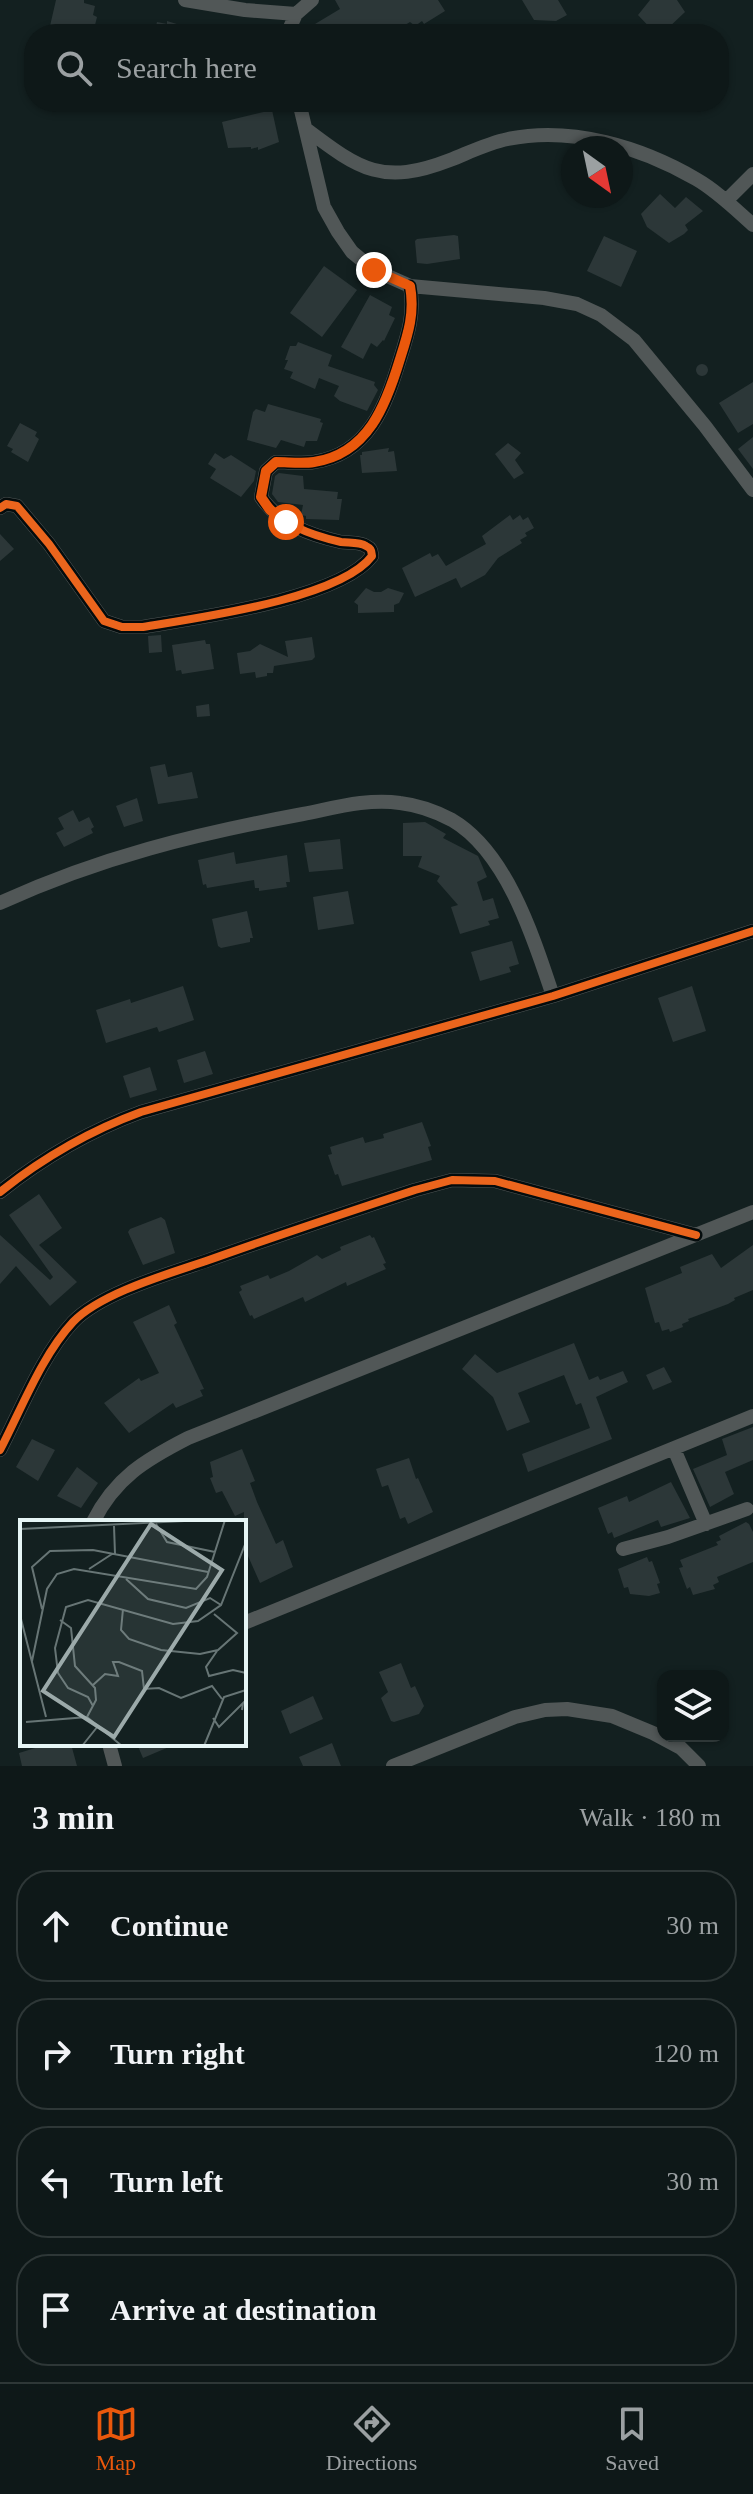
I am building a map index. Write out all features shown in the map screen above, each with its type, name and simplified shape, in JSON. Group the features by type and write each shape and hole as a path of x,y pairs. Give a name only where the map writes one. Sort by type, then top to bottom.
{"street":[{"path":"185,0 245,10 296,14"},
{"path":"292,24 296,14 312,0"},
{"path":"302,112 324,207 352,252 374,270 410,286 544,298 577,304 601,315 634,340 753,490"},
{"path":"306,129 359,166 389,174 413,173 507,139 546,135 580,137 638,151 697,179 753,225"},
{"path":"726,201 753,174"},
{"path":"0,508 6,504 17,506 63,562 104,621 122,627 155,625 279,601 309,592 361,567 372,556 365,545 308,533 270,510 261,497 266,471 276,462 312,463 332,457 352,446 375,423 385,406 411,324 413,305 410,286"},
{"path":"0,903 70,873 139,850 212,832 362,803 399,802 451,820 469,833 496,863 530,935 553,996"},
{"path":"0,1192 29,1169 76,1140 115,1121 553,996 753,931"},
{"path":"0,1450 48,1358 73,1323 89,1310 122,1292 169,1273 415,1190 452,1180 495,1181 696,1235"},
{"path":"94,1520 103,1501 135,1467 188,1438 753,1212"},
{"path":"246,1622 753,1416"},
{"path":"674,1449 706,1524"},
{"path":"623,1549 747,1509"},
{"path":"393,1766 515,1717 567,1709 612,1716 653,1733 681,1748 699,1766"},
{"path":"110,1746 115,1766"}],"building":[{"path":"56,0 84,0 84,3 95,6 95,24 50,24"},
{"path":"335,0 438,0 445,11 424,24 422,21 418,24 315,24 340,9"},
{"path":"522,0 558,0 567,15 556,21 534,20"},
{"path":"650,0 677,0 685,12 672,24 647,24 638,15"},
{"path":"272,112 279,142 258,150 258,147 228,148 222,122"},
{"path":"660,194 675,208 686,197 703,211 685,225 688,230 684,234 669,243 647,227 641,214"},
{"path":"458,236 460,259 417,263 417,239"},
{"path":"604,236 637,251 621,287 587,271"},
{"path":"324,266 357,290 322,337 290,313"},
{"path":"370,295 392,307 389,315 395,318 384,341 377,347 371,343 363,359 341,347"},
{"path":"298,342 332,355 328,366 375,382 378,390 367,411 334,396 339,386 319,378 315,389 290,378 293,372 284,369 288,360 285,360 290,346 296,346"},
{"path":"697,365 707,365 707,375 697,375"},
{"path":"753,382 753,424 738,433 719,403"},
{"path":"268,404 321,419 323,423 317,441 306,441 304,447 281,440 276,448 247,440 253,412 256,409 265,412"},
{"path":"20,423 37,432 35,436 39,439 28,462 7,446"},
{"path":"753,437 753,469 738,449"},
{"path":"508,443 521,453 515,460 524,473 514,479 495,454"},
{"path":"389,448 388,452 394,451 397,471 362,473 362,452"},
{"path":"215,453 224,459 231,455 256,471 254,481 241,497 210,478 216,469 208,464"},
{"path":"279,473 303,476 304,489 338,492 337,499 342,499 339,520 306,519 301,515 303,505 278,502 272,494 275,476"},
{"path":"510,515 513,520 520,515 523,520 528,517 534,528 525,533 527,536 520,540 522,543 498,558 485,575 461,588 456,578 415,597 402,568 430,553 432,557 438,554 446,566 486,544 482,536"},
{"path":"0,534 14,549 0,561"},
{"path":"366,588 374,592 388,588 404,593 399,603 394,605 394,612 358,613 358,605 354,602"},
{"path":"161,635 162,652 149,653 148,636"},
{"path":"312,637 315,657 312,660 274,666 273,673 267,673 267,676 256,678 255,672 240,674 237,653 250,651 260,644 288,657 285,641"},
{"path":"205,640 206,644 210,644 214,669 182,674 181,670 176,671 172,645"},
{"path":"209,704 210,716 197,717 196,706"},
{"path":"165,764 168,777 192,772 198,798 158,804 150,767"},
{"path":"137,798 143,821 124,827 116,806"},
{"path":"73,810 79,822 89,817 94,827 91,829 93,833 64,847 56,833 64,829 58,818"},
{"path":"425,822 446,834 443,838 478,856 487,877 477,882 483,901 493,898 499,918 488,921 490,925 460,934 451,907 458,905 437,881 440,876 418,867 422,856 403,856 403,823"},
{"path":"340,839 343,869 309,872 304,843"},
{"path":"234,852 236,864 287,855 290,882 286,882 287,887 259,891 255,888 254,880 207,888 206,884 203,885 198,860"},
{"path":"348,891 354,924 318,930 313,897"},
{"path":"247,911 253,938 250,942 218,946 212,919"},
{"path":"512,941 519,964 509,967 511,972 480,981 471,952"},
{"path":"183,986 194,1020 159,1032 157,1027 106,1043 96,1010 130,999 131,1003"},
{"path":"692,986 706,1031 673,1042 658,998"},
{"path":"205,1051 213,1074 184,1083 177,1060"},
{"path":"150,1067 157,1090 130,1098 123,1076"},
{"path":"422,1122 431,1146 428,1147 432,1160 342,1186 328,1155 332,1154 330,1147 363,1137 365,1143 384,1138 383,1134"},
{"path":"39,1194 62,1228 39,1245 77,1282 50,1306 16,1266 0,1284 0,1235 50,1280 53,1277 9,1215"},
{"path":"161,1217 165,1220 175,1253 143,1265 128,1232"},
{"path":"370,1235 374,1237 386,1269 347,1286 346,1282 305,1302 303,1297 254,1319 250,1316 239,1292 242,1290 240,1286 268,1275 270,1279 317,1255 322,1259 341,1250 340,1247"},
{"path":"753,1245 753,1290 728,1304 688,1319 682,1324 683,1327 670,1332 669,1329 662,1331 659,1322 655,1323 645,1288 682,1273 680,1267 712,1254 721,1268"},
{"path":"169,1305 177,1323 174,1325 204,1389 200,1390 203,1396 176,1408 173,1403 129,1433 104,1403 139,1378 141,1381 159,1373 133,1322"},
{"path":"574,1343 589,1380 598,1376 600,1380 623,1371 628,1382 596,1397 612,1439 528,1472 522,1454 590,1428 581,1403 576,1405 564,1375 518,1393 530,1422 507,1431 493,1397 462,1369 475,1354 497,1373"},
{"path":"664,1367 672,1382 653,1390 646,1375"},
{"path":"753,1427 753,1460 725,1472 734,1494 710,1507 693,1469 727,1455 722,1439"},
{"path":"32,1439 55,1450 38,1481 16,1467"},
{"path":"242,1449 255,1481 250,1483 257,1502 276,1544 283,1540 293,1567 260,1583 246,1552 244,1512 235,1516 222,1491 216,1493 210,1478 213,1477 210,1462"},
{"path":"409,1458 433,1512 408,1524 405,1517 400,1519 388,1485 382,1487 376,1469"},
{"path":"77,1467 98,1483 81,1508 57,1496"},
{"path":"671,1482 690,1518 661,1527 658,1520 614,1538 612,1532 608,1534 598,1508 627,1496 629,1502"},
{"path":"746,1522 753,1532 753,1562 717,1577 719,1582 713,1585 715,1589 693,1595 690,1587 687,1589 679,1568 683,1567 680,1560 718,1545 716,1542 721,1540 719,1536"},
{"path":"647,1557 649,1562 652,1561 660,1583 657,1584 660,1593 649,1596 630,1594 628,1587 624,1588 618,1569"},
{"path":"401,1663 411,1688 415,1686 424,1706 419,1714 394,1722 381,1698 388,1692 379,1672"},
{"path":"313,1696 323,1719 290,1734 281,1711"},
{"path":"332,1743 341,1766 303,1766 299,1757"},
{"path":"42,1746 72,1746 77,1766 22,1766 19,1753"},
{"path":"138,1746 171,1746 143,1758"}],"cycle path":[{"path":"0,508 6,504 17,506 49,544 104,621 122,627 143,627 265,604 330,584 355,571 372,556 370,549 361,544 318,536 286,521 261,497 266,471 276,462 309,463 333,457 362,438 381,410 406,341 411,314 410,286"},
{"path":"0,1192 68,1146 141,1112 553,996 753,931"},
{"path":"0,1450 51,1350 73,1322 100,1302 155,1278 415,1190 452,1180 495,1181 696,1235"}],"route":[{"path":"286,522 270,510 261,497 266,471 276,462 312,463 332,457 363,436 385,406 411,324 413,305 410,286 374,270"}]}
